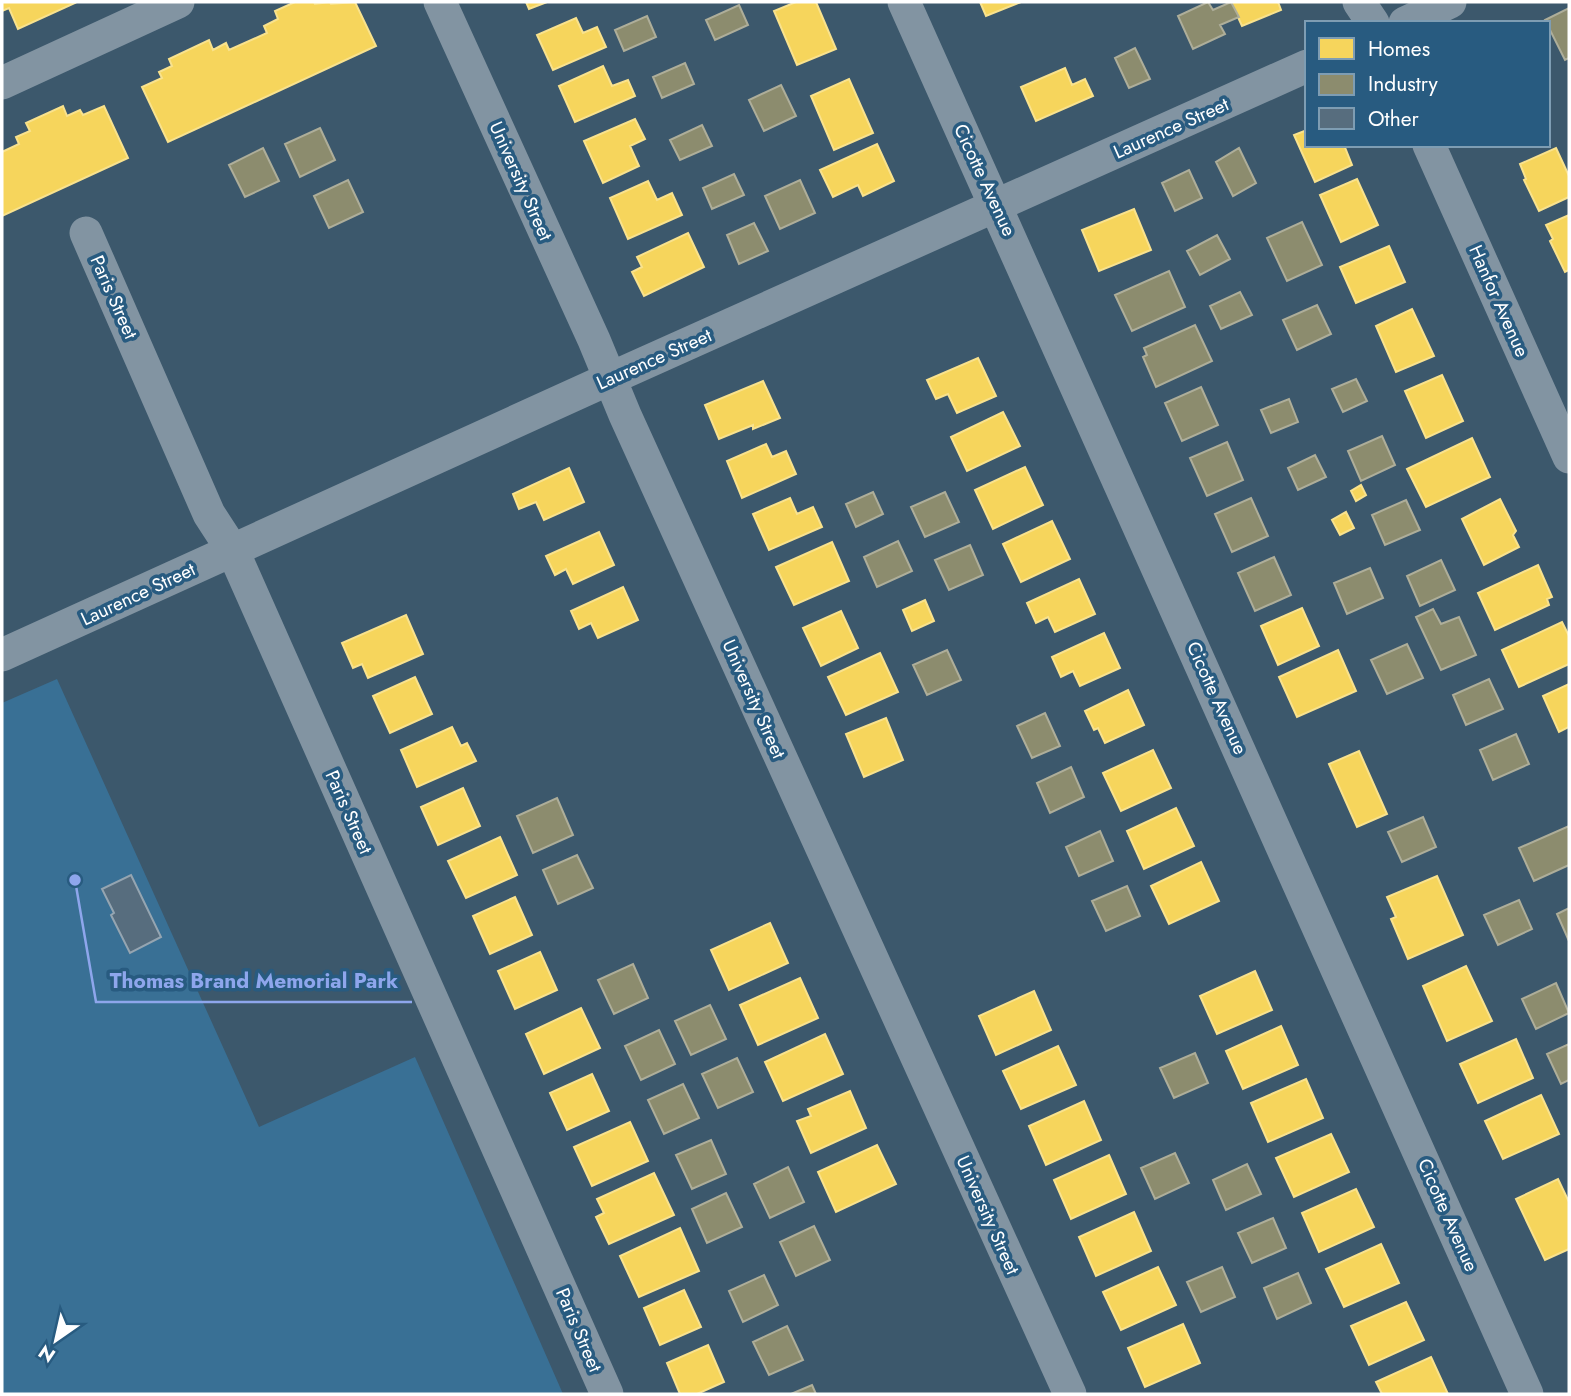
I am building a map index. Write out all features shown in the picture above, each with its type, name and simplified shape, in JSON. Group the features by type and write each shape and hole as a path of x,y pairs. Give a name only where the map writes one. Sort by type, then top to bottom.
{"street":[{"path":"2,83 178,2"},
{"name":"University Street","path":"440,2 1070,1394"},
{"name":"Cicotte Avenue","path":"904,2 1527,1394"},
{"path":"1359,2 1372,21"},
{"path":"1409,21 1451,2"},
{"name":"Laurence Street","path":"2,655 1305,67"},
{"name":"Hanfor Avenue","path":"1430,147 1569,457"},
{"name":"Paris Street","path":"86,233 209,514 233,551 607,1394"}],"shaded area":[{"path":"57,679 259,1127 415,1057 563,1394 2,1394 2,703"}],"building: Homes":[{"path":"2,2 75,3 18,29 9,8 2,11"},
{"path":"295,2 355,2 376,46 168,142 142,87 162,78 159,72 172,66 169,59 209,40 213,50 226,43 229,50 267,33 264,26 278,19 275,11"},
{"path":"526,2 547,2 529,9"},
{"path":"796,2 816,2 836,49 797,65 774,11"},
{"path":"980,2 1021,2 986,16"},
{"path":"1231,2 1278,2 1281,10 1242,26"},
{"path":"576,18 583,33 597,27 606,47 553,70 537,35"},
{"path":"603,66 612,86 628,80 635,96 575,122 559,86"},
{"path":"1065,68 1072,85 1085,79 1093,96 1036,121 1021,87"},
{"path":"849,79 873,133 834,150 811,96"},
{"path":"63,106 67,116 80,110 83,115 104,106 128,158 2,216 2,152 19,144 16,137 30,131 26,123"},
{"path":"635,119 645,139 630,146 639,166 603,183 584,141"},
{"path":"1305,131 1305,147 1345,147 1352,165 1315,182 1294,135"},
{"path":"877,144 894,181 863,196 858,185 833,197 820,170"},
{"path":"1556,148 1569,176 1569,197 1539,211 1524,180 1526,179 1520,164"},
{"path":"1357,179 1378,225 1341,242 1320,195"},
{"path":"648,181 657,200 672,193 682,215 628,239 610,198"},
{"path":"1134,209 1151,250 1099,271 1082,230"},
{"path":"1569,215 1569,270 1565,272 1550,241 1553,239 1546,225"},
{"path":"688,233 704,267 644,296 632,272 642,267 637,257"},
{"path":"1389,246 1405,282 1356,303 1340,267"},
{"path":"1412,309 1434,356 1396,372 1376,326"},
{"path":"978,358 996,396 957,413 948,394 936,399 927,380"},
{"path":"1442,375 1463,421 1426,438 1405,391"},
{"path":"763,381 780,418 753,429 753,425 719,439 705,405"},
{"path":"1003,412 1020,446 967,471 951,437"},
{"path":"1472,438 1490,477 1426,507 1407,469"},
{"path":"766,444 772,457 786,451 796,474 742,498 727,461"},
{"path":"1025,467 1043,505 993,529 975,490"},
{"path":"569,468 584,502 544,520 536,502 519,509 513,494"},
{"path":"1361,485 1366,495 1356,501 1351,491"},
{"path":"790,498 797,514 813,507 822,527 769,550 753,514"},
{"path":"1500,499 1516,531 1513,535 1519,547 1484,565 1462,519"},
{"path":"1346,512 1354,528 1340,535 1332,520"},
{"path":"1052,521 1070,559 1021,582 1003,544"},
{"path":"599,532 614,565 573,584 566,569 555,575 546,556"},
{"path":"832,542 849,581 794,605 776,567"},
{"path":"1538,565 1552,597 1547,599 1549,605 1495,630 1478,593"},
{"path":"1079,579 1095,614 1055,632 1048,617 1036,623 1027,603"},
{"path":"623,587 638,620 598,638 591,623 579,629 571,611"},
{"path":"925,600 934,621 912,631 903,610"},
{"path":"1302,608 1319,646 1278,665 1261,626"},
{"path":"841,611 858,648 821,666 803,628"},
{"path":"406,615 423,654 368,678 362,664 353,668 342,643"},
{"path":"1562,622 1569,636 1569,664 1519,687 1502,650"},
{"path":"1104,633 1120,668 1080,686 1073,671 1061,677 1052,657"},
{"path":"1338,650 1356,691 1297,717 1279,677"},
{"path":"880,653 898,692 846,715 828,677"},
{"path":"415,677 432,714 390,733 373,696"},
{"path":"1569,684 1569,727 1559,732 1543,696"},
{"path":"1128,690 1144,725 1105,743 1098,728 1094,730 1085,711"},
{"path":"886,718 903,760 864,777 846,734"},
{"path":"452,727 461,746 467,743 476,761 417,787 401,750"},
{"path":"1153,750 1171,788 1121,811 1103,773"},
{"path":"1359,751 1387,814 1357,827 1329,764"},
{"path":"463,788 480,826 438,845 421,807"},
{"path":"1176,808 1194,846 1144,869 1127,831"},
{"path":"500,837 517,875 466,898 448,861"},
{"path":"1201,862 1219,901 1169,924 1151,886"},
{"path":"1437,876 1463,935 1408,959 1391,919 1396,917 1387,897"},
{"path":"515,897 532,935 490,954 473,916"},
{"path":"770,923 788,963 729,990 711,950"},
{"path":"540,952 557,990 515,1009 498,971"},
{"path":"1466,966 1492,1021 1447,1041 1423,986"},
{"path":"1255,971 1272,1010 1217,1034 1200,996"},
{"path":"800,978 818,1018 758,1045 740,1005"},
{"path":"1034,991 1051,1030 996,1055 979,1016"},
{"path":"581,1008 600,1048 544,1074 526,1034"},
{"path":"1281,1026 1298,1065 1243,1089 1226,1051"},
{"path":"825,1034 843,1074 783,1101 765,1062"},
{"path":"1516,1039 1533,1078 1478,1103 1460,1064"},
{"path":"1058,1046 1076,1085 1021,1109 1003,1071"},
{"path":"592,1074 609,1111 567,1130 550,1093"},
{"path":"1306,1079 1323,1118 1268,1142 1251,1103"},
{"path":"850,1091 866,1128 811,1153 797,1121 811,1116 808,1109"},
{"path":"1541,1095 1559,1134 1503,1159 1485,1121"},
{"path":"1084,1101 1101,1140 1046,1165 1029,1126"},
{"path":"630,1122 648,1161 592,1186 574,1147"},
{"path":"1331,1134 1349,1172 1294,1197 1276,1158"},
{"path":"877,1145 896,1184 836,1212 818,1172"},
{"path":"1109,1155 1126,1194 1071,1219 1054,1180"},
{"path":"654,1173 674,1215 609,1244 596,1217 604,1213 597,1199"},
{"path":"1558,1179 1569,1202 1569,1249 1545,1260 1516,1199"},
{"path":"1356,1189 1374,1227 1319,1252 1302,1213"},
{"path":"1134,1212 1151,1251 1096,1276 1079,1237"},
{"path":"680,1228 699,1271 639,1297 620,1256"},
{"path":"1381,1244 1399,1283 1344,1307 1326,1269"},
{"path":"1158,1267 1176,1305 1121,1330 1103,1292"},
{"path":"684,1290 701,1327 660,1345 644,1308"},
{"path":"1406,1302 1424,1340 1369,1365 1351,1326"},
{"path":"1183,1324 1200,1363 1145,1387 1128,1348"},
{"path":"708,1345 724,1382 697,1394 680,1394 667,1363"},
{"path":"1431,1357 1448,1394 1382,1394 1376,1382"}],"building: Industry":[{"path":"1208,2 1213,10 1231,2 1239,17 1220,25 1225,34 1193,49 1178,16"},
{"path":"739,5 748,25 715,40 706,20"},
{"path":"1569,8 1569,58 1565,60 1550,30 1550,21 1545,20"},
{"path":"647,16 656,37 624,51 615,30"},
{"path":"1135,48 1150,79 1129,88 1115,58"},
{"path":"685,63 694,84 662,98 653,77"},
{"path":"781,85 796,116 764,131 749,100"},
{"path":"702,125 712,146 680,160 670,140"},
{"path":"320,128 335,160 300,177 285,144"},
{"path":"263,148 279,181 245,197 229,165"},
{"path":"1239,148 1256,183 1233,196 1216,162"},
{"path":"1189,170 1202,198 1175,211 1162,183"},
{"path":"734,174 744,195 712,209 703,188"},
{"path":"348,180 363,212 329,228 314,196"},
{"path":"800,180 815,213 780,229 765,196"},
{"path":"1302,222 1322,265 1287,281 1267,238"},
{"path":"754,223 768,251 739,264 727,235"},
{"path":"1217,235 1230,259 1200,275 1187,251"},
{"path":"1169,271 1185,307 1132,331 1115,295"},
{"path":"1240,292 1252,315 1221,329 1210,306"},
{"path":"1317,305 1331,334 1297,350 1283,320"},
{"path":"1195,325 1212,361 1156,387 1143,357 1147,355 1144,348"},
{"path":"1356,379 1367,401 1343,412 1332,389"},
{"path":"1201,387 1218,425 1182,441 1165,403"},
{"path":"1289,399 1298,422 1271,433 1261,410"},
{"path":"1382,436 1395,465 1361,481 1348,451"},
{"path":"1227,442 1243,480 1207,496 1190,458"},
{"path":"1315,455 1326,477 1298,490 1288,468"},
{"path":"873,492 883,514 856,527 846,504"},
{"path":"945,492 959,522 925,537 911,507"},
{"path":"1251,498 1268,536 1232,552 1215,514"},
{"path":"1406,500 1420,530 1385,545 1372,515"},
{"path":"898,541 912,571 877,587 864,557"},
{"path":"970,545 983,575 949,590 935,560"},
{"path":"1274,557 1291,595 1255,611 1238,573"},
{"path":"1441,560 1455,590 1420,606 1407,576"},
{"path":"1370,568 1383,598 1347,614 1334,583"},
{"path":"1433,609 1441,624 1459,617 1476,655 1441,670 1416,617"},
{"path":"1407,644 1423,678 1387,694 1371,660"},
{"path":"947,650 961,680 927,695 913,665"},
{"path":"1489,679 1503,709 1466,725 1453,695"},
{"path":"1045,713 1060,746 1032,758 1017,726"},
{"path":"1516,734 1529,764 1493,780 1480,750"},
{"path":"1071,767 1084,797 1050,813 1037,783"},
{"path":"557,798 573,835 533,853 517,816"},
{"path":"1423,817 1436,847 1402,862 1388,832"},
{"path":"1569,826 1569,865 1534,881 1519,848"},
{"path":"1100,831 1113,861 1079,876 1066,847"},
{"path":"577,855 593,888 558,904 543,870"},
{"path":"1127,886 1140,916 1106,931 1092,901"},
{"path":"1519,900 1532,929 1498,945 1484,915"},
{"path":"1569,908 1569,941 1557,914"},
{"path":"633,964 648,998 614,1014 598,980"},
{"path":"1556,983 1569,1013 1536,1029 1522,999"},
{"path":"710,1005 726,1039 691,1055 675,1021"},
{"path":"659,1030 675,1064 641,1080 625,1046"},
{"path":"1569,1044 1569,1080 1561,1084 1547,1054"},
{"path":"1195,1053 1208,1083 1174,1098 1160,1068"},
{"path":"737,1058 753,1092 718,1108 702,1074"},
{"path":"683,1084 699,1118 664,1134 648,1100"},
{"path":"711,1140 726,1174 692,1189 676,1155"},
{"path":"1175,1153 1189,1183 1155,1199 1141,1168"},
{"path":"1247,1164 1261,1194 1226,1210 1213,1180"},
{"path":"788,1167 804,1202 770,1218 754,1184"},
{"path":"726,1193 742,1227 707,1243 692,1209"},
{"path":"1273,1218 1286,1248 1252,1263 1238,1233"},
{"path":"814,1226 830,1260 796,1276 780,1242"},
{"path":"1222,1267 1235,1297 1201,1312 1187,1282"},
{"path":"1298,1273 1311,1303 1277,1319 1264,1288"},
{"path":"764,1275 778,1305 743,1322 729,1291"},
{"path":"787,1326 803,1360 769,1375 753,1342"},
{"path":"812,1385 816,1394 791,1394"}],"building: Other":[{"path":"131,875 161,937 130,953 111,915 114,913 102,889"}],"place":[{"name":"Thomas Brand Memorial Park","path":"75,880"}]}
